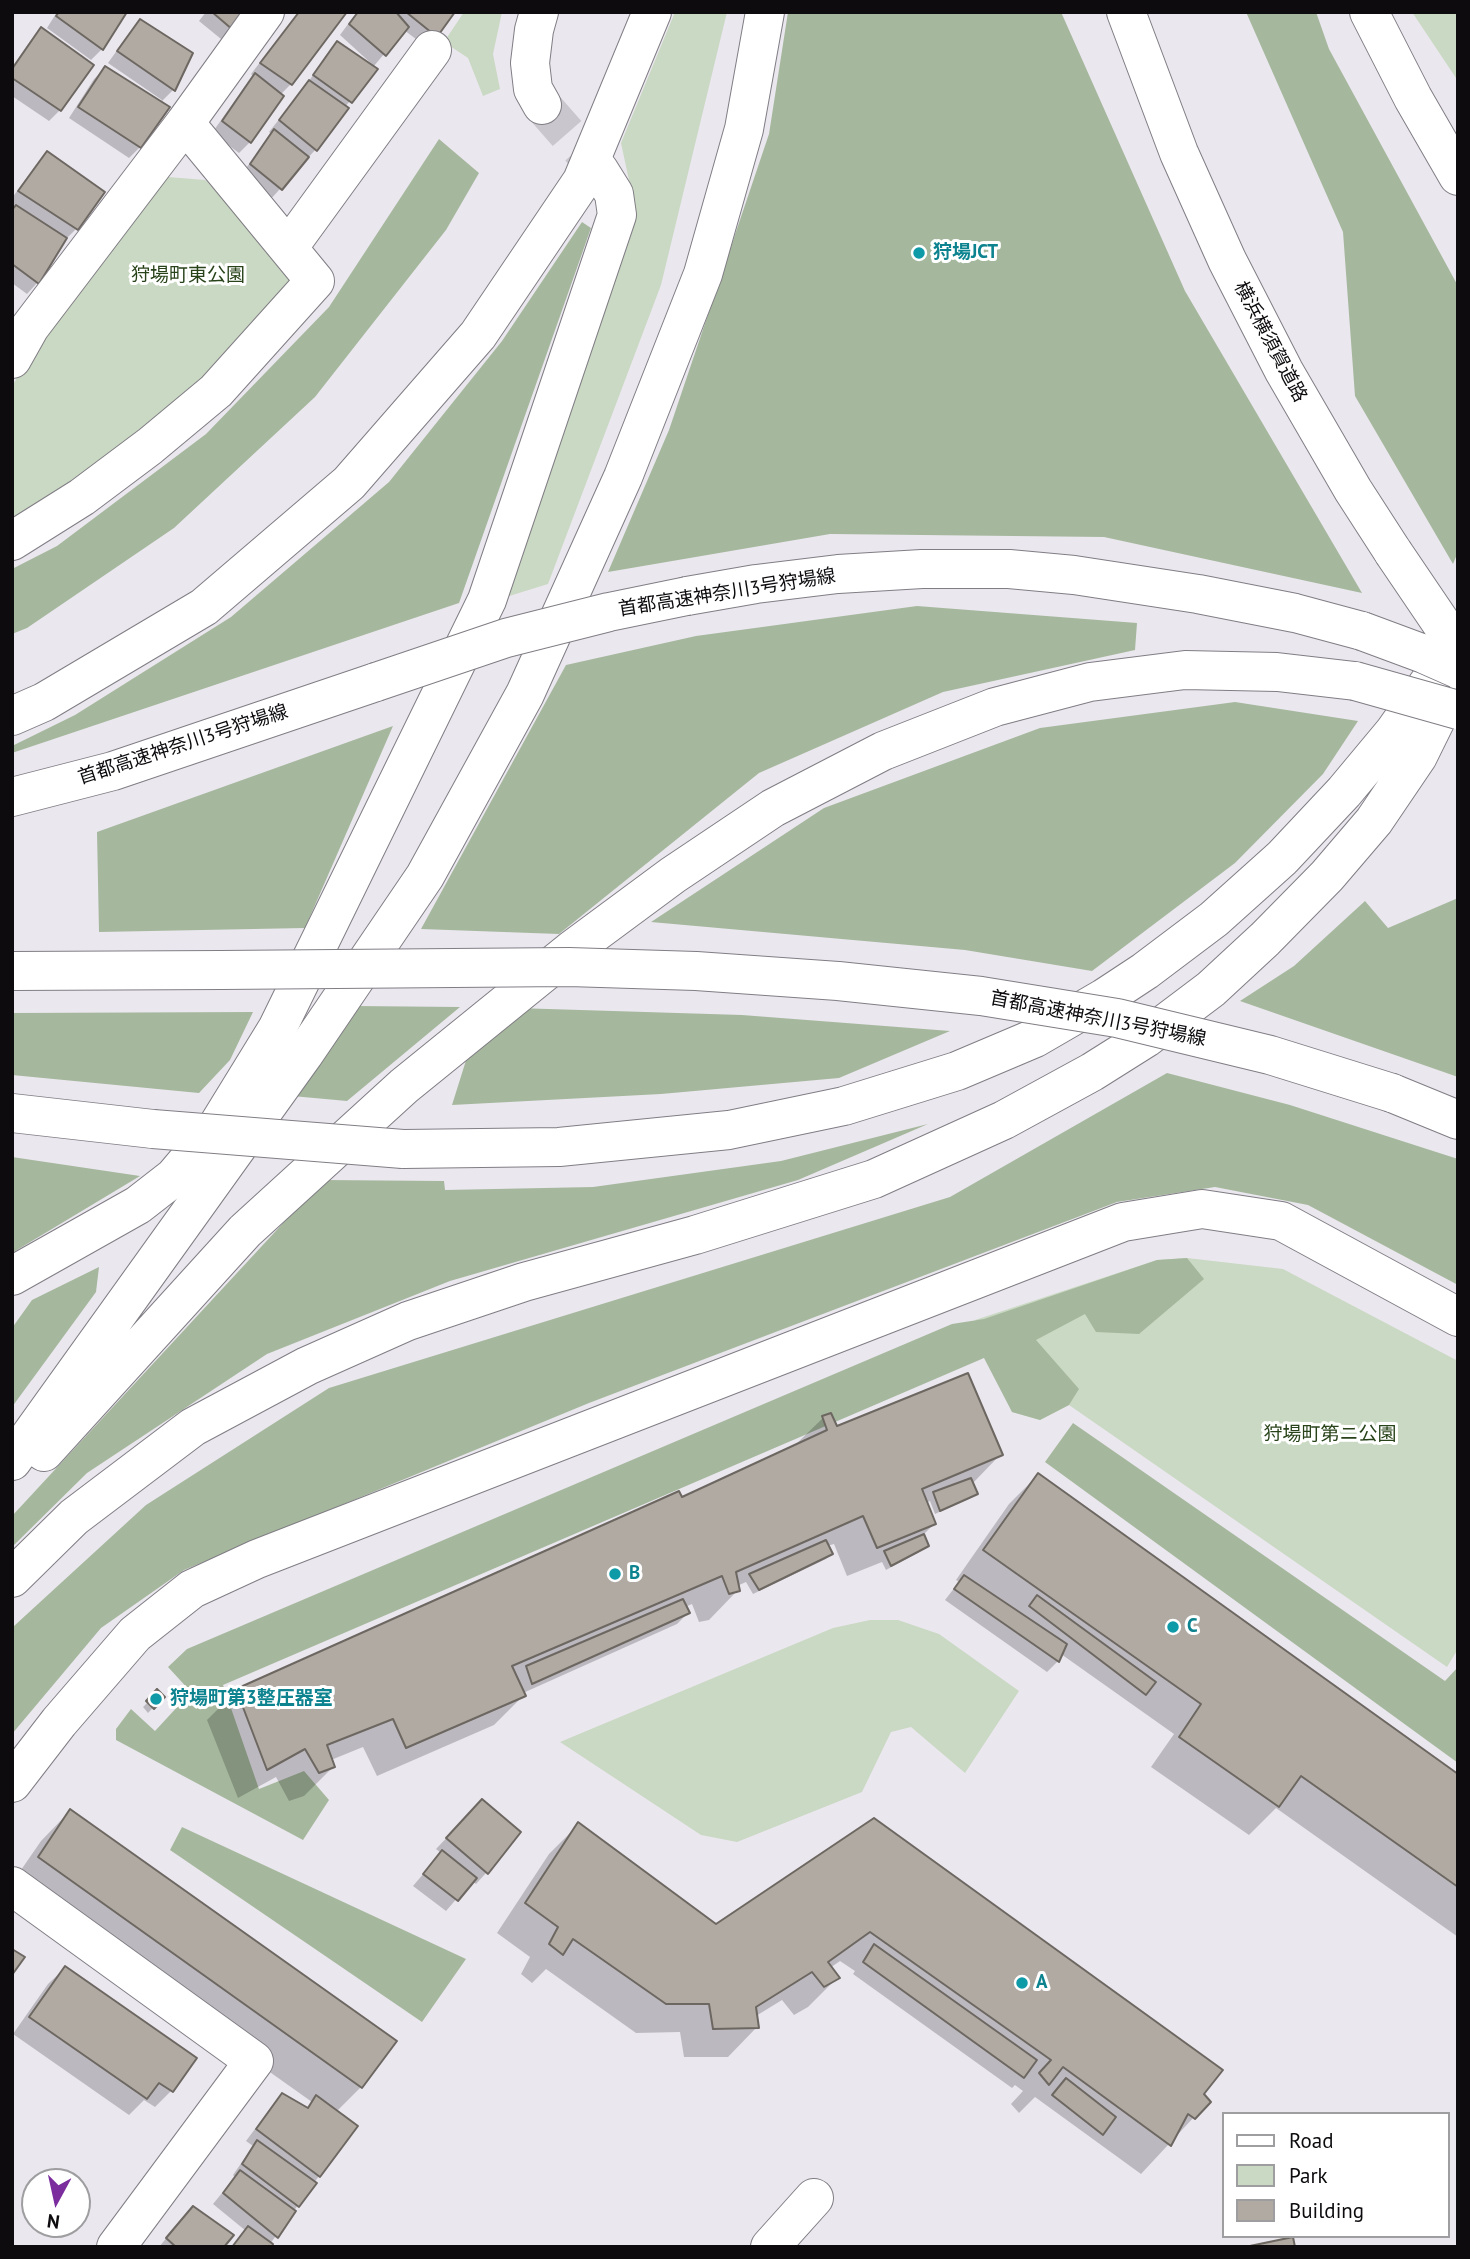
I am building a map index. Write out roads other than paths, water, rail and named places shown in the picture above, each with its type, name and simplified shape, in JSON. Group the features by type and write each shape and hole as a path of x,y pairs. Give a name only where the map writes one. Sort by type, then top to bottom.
{"main road":[{"path":"12,359 30,327 186,123 265,12"},
{"path":"539,12 530,63 533,89 542,105"},
{"path":"12,716 44,702 204,607 349,482 478,335 582,181 652,12"},
{"path":"12,1461 304,1054 425,876 525,694 623,477 703,274 744,129 765,12"},
{"name":"横浜横須賀道路","path":"1126,12 1178,153 1227,260 1284,371 1353,490 1458,648"},
{"path":"1369,12 1413,98 1458,176"},
{"path":"288,248 432,50"},
{"path":"12,541 82,497 150,446 216,391 316,281 186,123"},
{"path":"12,1276 138,1205 174,1177 218,1125 277,1029 487,600 617,215 614,194 599,170"},
{"name":"首都高速神奈川3号狩場線","path":"12,797 113,771 506,638 687,596 838,574 922,569 1009,569 1074,575 1198,594 1295,613 1362,631 1458,669"},
{"path":"12,1113 153,1129 403,1149 559,1147 729,1130 844,1106 957,1071 1035,1038 1104,998 1214,919 1282,858 1344,792 1395,732 1458,641"},
{"path":"12,1487 246,1231 404,1086 573,949 673,875 773,808 883,751 995,707 1090,682 1185,670 1277,672 1355,681 1458,710"},
{"path":"12,1578 74,1517 193,1427 307,1366 408,1321 524,1282 695,1235 874,1179 1004,1120 1092,1072 1146,1038 1211,989 1327,876 1374,821 1418,756 1458,675"},
{"name":"首都高速神奈川3号狩場線","path":"12,971 569,967 696,971 851,982 981,996 1117,1018 1270,1055 1392,1093 1458,1119"},
{"path":"12,1783 135,1634 191,1589 257,1559 1123,1222 1202,1209 1281,1221 1458,1317"},
{"path":"12,1886 254,2060 116,2247"},
{"path":"770,2247 814,2198"}],"tunnel":[{"path":"542,105 599,170"}],"place":[{"name":"狩場JCT","path":"919,253"},
{"name":"B","path":"615,1574"},
{"name":"C","path":"1173,1627"},
{"name":"狩場町第3整圧器室","path":"156,1699"},
{"name":"A","path":"1022,1983"}],"park label":[{"name":"狩場町東公園","path":"188,276"},
{"name":"狩場町第ニ公園","path":"1330,1435"}]}
